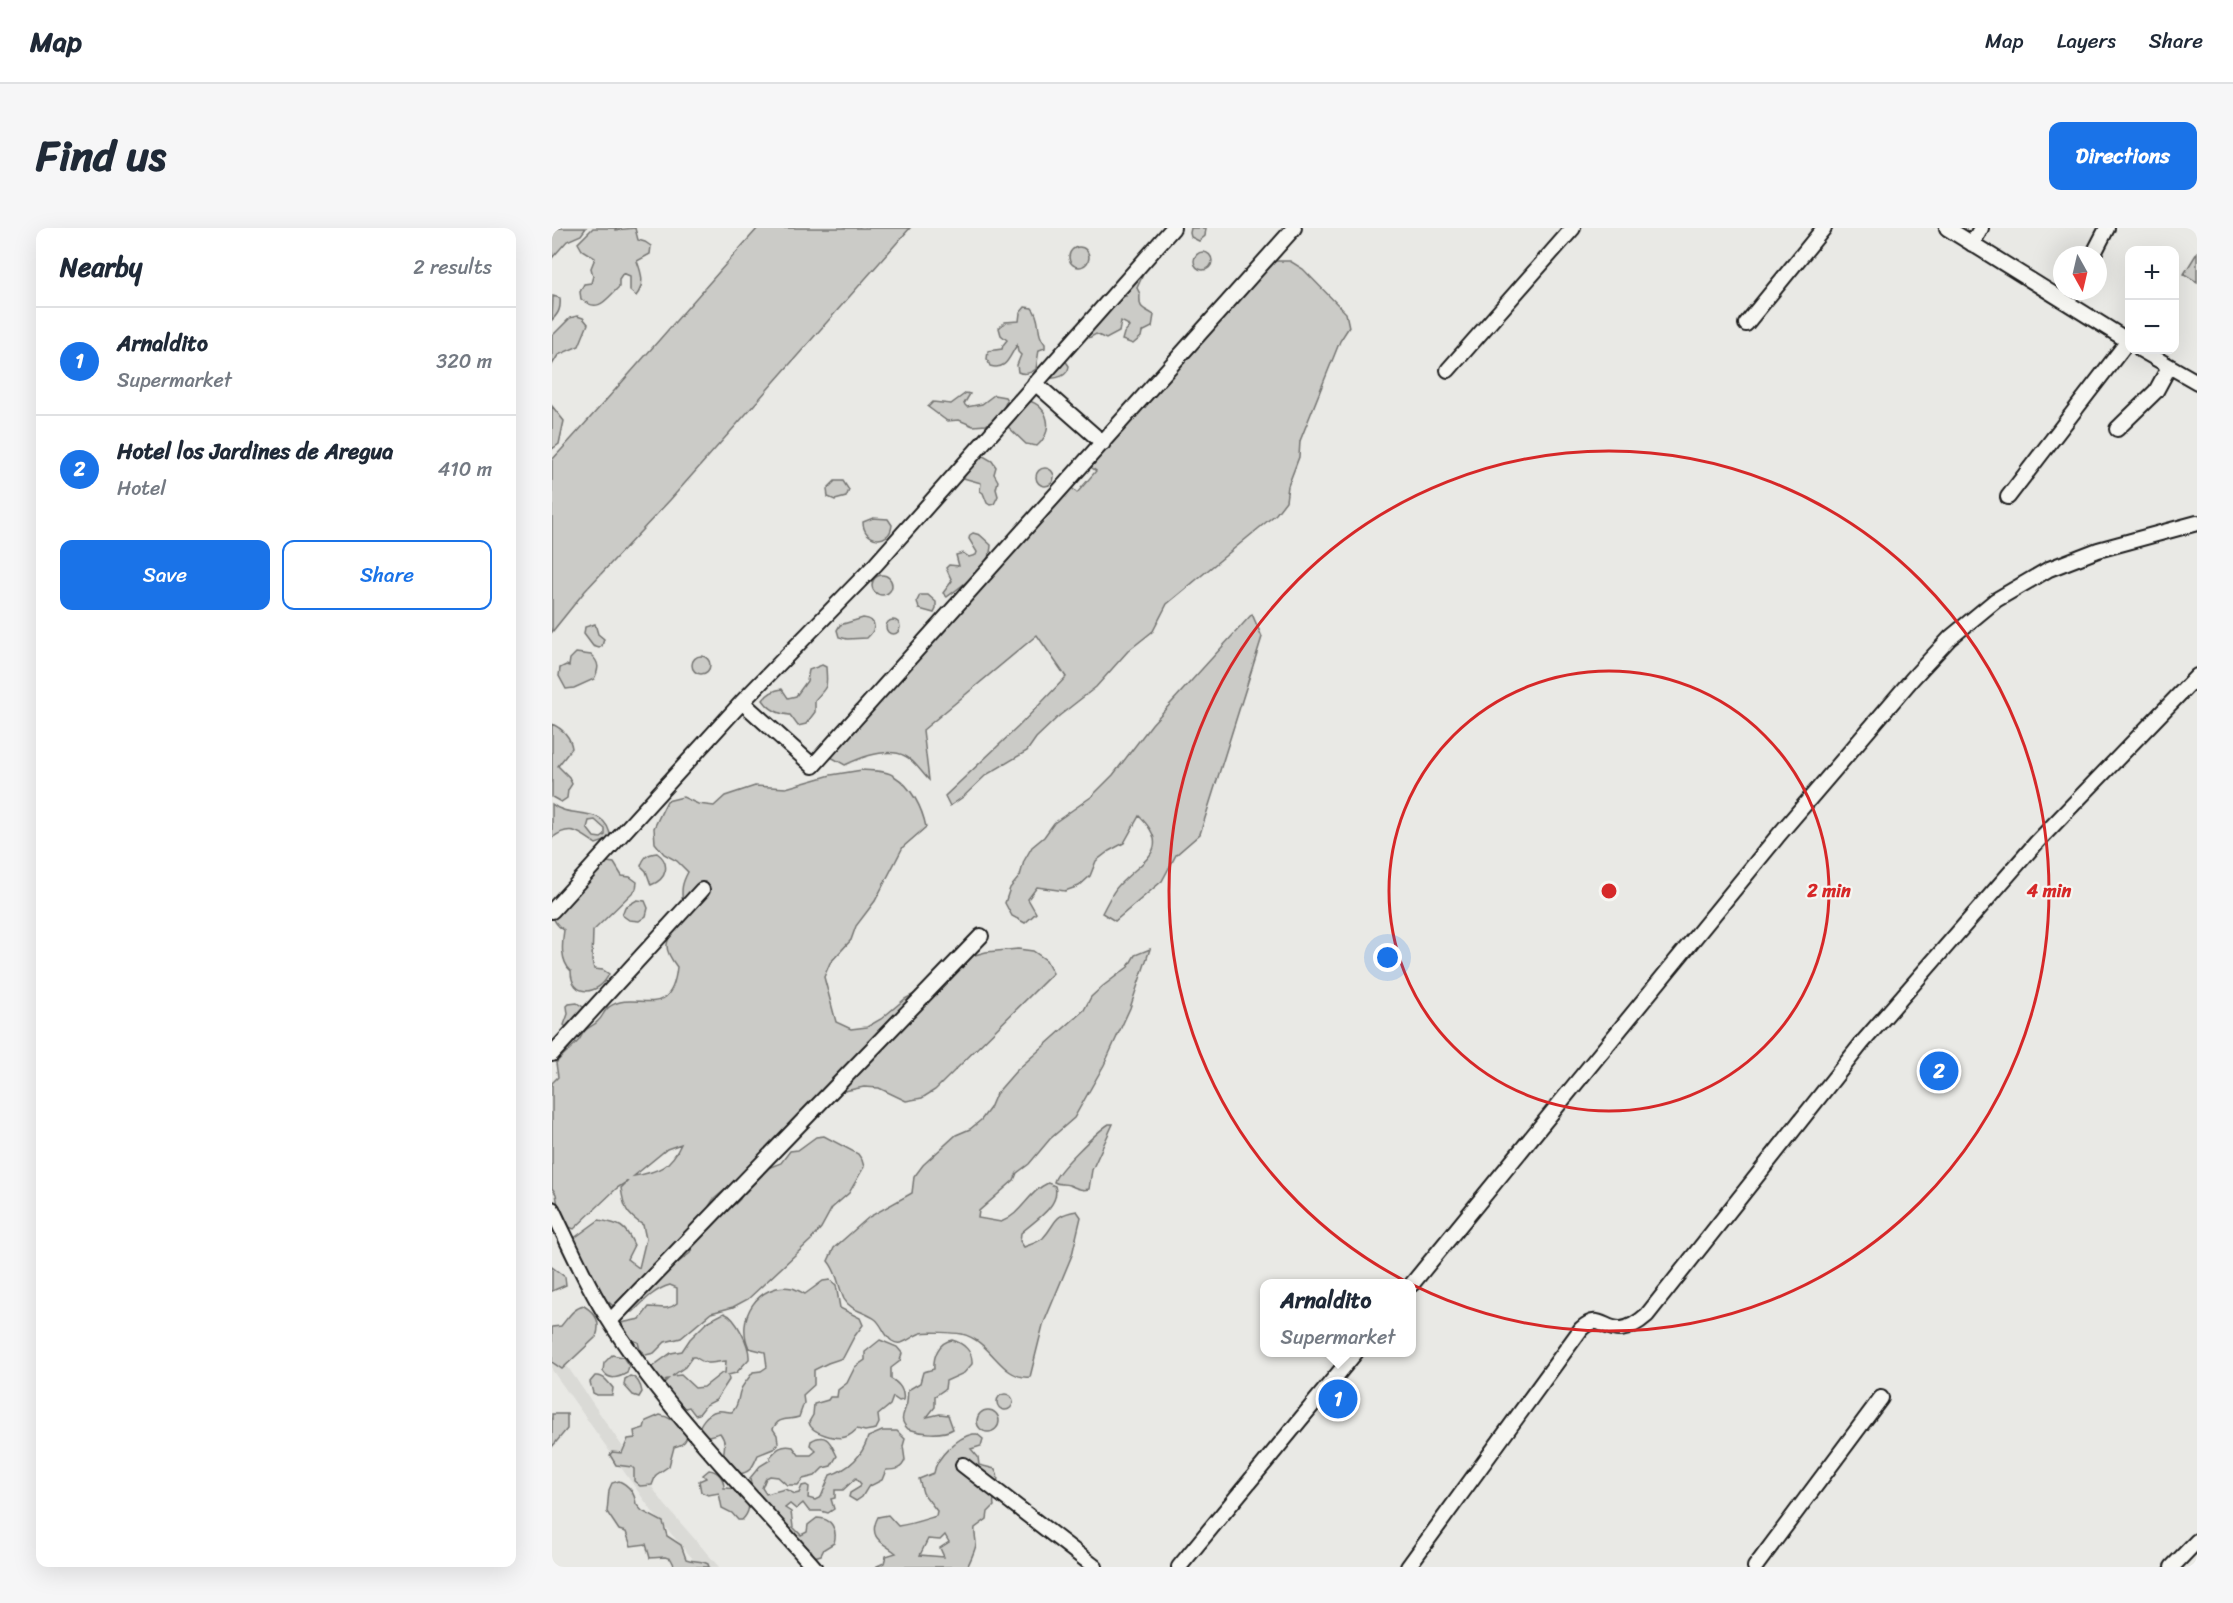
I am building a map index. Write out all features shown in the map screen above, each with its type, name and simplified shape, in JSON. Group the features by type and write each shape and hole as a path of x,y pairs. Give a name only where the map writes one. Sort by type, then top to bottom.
{"street":[{"path":"552,911 742,702 876,564 1173,228"},
{"path":"1448,370 1573,228"},
{"path":"1746,324 1824,228"},
{"path":"1947,228 1972,244 2053,287"},
{"path":"1972,244 1981,228"},
{"path":"2098,246 2107,228"},
{"path":"742,702 813,766 1103,443 1290,229"},
{"path":"2076,300 2125,339"},
{"path":"2007,497 2125,347"},
{"path":"2148,354 2197,382"},
{"path":"2117,429 2156,391 2169,367"},
{"path":"1035,383 1103,443"},
{"path":"1416,1279 1777,837 1912,678 1950,639 1996,600 2049,569 2128,540 2197,523"},
{"path":"1408,1567 1581,1329 1595,1321 1620,1329 1635,1324 1647,1315 1862,1043 2037,842 2197,676"},
{"path":"552,1054 702,890"},
{"path":"610,1321 981,936"},
{"path":"552,1209 610,1321 634,1357 694,1431 814,1567"},
{"path":"1179,1567 1353,1357"},
{"path":"1755,1567 1881,1398"},
{"path":"963,1465 1095,1567"},
{"path":"2172,1567 2197,1541"}],"shaded area":[{"path":"552,228 586,228 581,235 567,241 552,258"},
{"path":"593,228 616,228 616,230 635,228 638,240 651,246 650,254 637,261 642,279 641,288 636,296 630,291 630,276 623,273 619,279 619,287 602,303 593,305 581,299 580,292 584,284 591,283 593,276 591,268 595,258 582,250 578,243"},
{"path":"758,228 910,228 670,500 585,591 552,632 552,460"},
{"path":"1191,228 1206,228 1205,236 1199,241 1191,237"},
{"path":"1079,247 1086,250 1089,257 1086,264 1079,267 1072,264 1069,257 1072,250"},
{"path":"1203,252 1209,255 1212,261 1209,267 1203,270 1197,267 1194,261 1197,255"},
{"path":"2197,253 2197,282 2184,274"},
{"path":"1275,261 1290,261 1303,269 1346,313 1349,327 1340,341 1300,441 1299,457 1288,486 1286,501 1276,514 1167,604 1153,631 1128,651 1096,687 1059,716 1036,738 1027,751 986,775 950,806 945,796 1018,727 1066,677 1037,635 923,730 929,780 912,760 898,753 875,754 845,765 831,757 826,758 1069,485 1077,493 1096,471 1085,463 1205,339 1263,271"},
{"path":"1145,270 1137,288 1141,306 1154,315 1152,327 1142,332 1141,337 1133,344 1122,340 1129,327 1121,321 1119,332 1106,339 1096,334 1089,338 1085,336 1116,298 1126,296 1122,290"},
{"path":"553,296 560,298 560,305 558,313 552,320"},
{"path":"1025,307 1032,308 1035,313 1040,335 1045,344 1045,348 1039,350 1036,369 1028,373 1018,372 1017,365 1021,355 1017,345 1004,364 996,367 990,366 987,359 988,351 1002,349 1007,340 1001,335 999,328 1005,322 1019,321 1020,313"},
{"path":"577,316 583,318 588,324 579,346 558,355 552,365 552,336 570,318"},
{"path":"1065,360 1069,366 1067,372 1058,377 1048,378"},
{"path":"966,393 970,394 964,404 967,407 982,404 994,395 1005,397 1007,400 1001,414 986,425 973,426 959,420 947,421 928,407 933,402 951,404"},
{"path":"1027,400 1041,408 1047,420 1046,433 1037,446 1026,444 1003,422"},
{"path":"552,406 564,421 559,444 552,449"},
{"path":"978,453 992,461 996,467 994,474 998,481 996,489 998,496 994,504 987,503 980,491 981,483 960,477"},
{"path":"1045,468 1051,471 1054,477 1051,483 1045,486 1039,483 1036,477 1039,471"},
{"path":"835,481 843,481 849,490 846,497 835,500 828,497 827,489"},
{"path":"873,518 888,519 892,525 890,532 882,539 872,537 864,529 863,522"},
{"path":"973,533 980,535 991,545 990,553 975,575 947,597 943,593 952,581 946,568 949,565 959,566 956,555 963,553 969,557 976,555 977,552 969,539"},
{"path":"878,575 886,575 892,581 892,589 886,595 878,595 872,589 872,581"},
{"path":"920,595 928,595 936,602 934,613 919,609 917,601"},
{"path":"1252,614 1262,637 1200,834 1176,855 1162,881 1115,921 1102,913 1116,888 1145,861 1154,846 1154,838 1149,828 1139,816 1124,843 1096,861 1090,876 1079,886 1065,891 1037,887 1028,899 1036,913 1025,923 1012,916 1005,903 1010,888 1020,876 1024,861 1032,847 1044,837 1054,823 1091,797 1113,775 1152,724"},
{"path":"863,618 871,621 874,626 867,638 839,637 837,630 840,625"},
{"path":"893,620 898,622 900,627 898,632 893,634 888,632 886,627 888,622"},
{"path":"595,624 598,634 604,639 599,648 593,646 584,634 585,627"},
{"path":"576,653 591,655 597,663 597,672 594,679 566,689 559,676 560,668 569,666 570,659"},
{"path":"697,656 705,656 710,661 708,672 697,674 692,669 692,661"},
{"path":"822,665 826,667 826,685 815,700 815,712 806,724 798,726 790,715 782,714 768,706 763,700 771,692 782,689 788,698 796,696 807,681 809,670"},
{"path":"552,724 565,733 572,748 558,766 569,777 572,784 567,798 561,802 552,797"},
{"path":"862,770 891,774 911,792 919,805 926,827 903,847 875,901 856,926 851,940 830,963 824,977 836,1022 851,1029 867,1027 971,956 986,952 1018,949 1033,951 1046,960 1053,973 935,1090 922,1098 906,1101 879,1088 864,1087 835,1093 713,1200 705,1213 663,1255 652,1276 671,1268 690,1253 696,1239 728,1207 740,1199 746,1186 753,1183 760,1171 781,1163 790,1151 798,1150 816,1137 824,1136 858,1154 864,1167 849,1193 832,1208 811,1240 748,1299 733,1307 711,1313 681,1338 665,1342 654,1353 646,1355 640,1350 638,1342 631,1340 620,1330 621,1323 640,1319 649,1307 671,1307 677,1303 677,1288 670,1285 659,1289 633,1312 621,1310 602,1295 583,1261 573,1239 599,1220 617,1224 625,1229 634,1245 627,1259 639,1268 646,1239 643,1225 629,1214 625,1206 621,1188 628,1181 617,1188 574,1229 561,1224 556,1194 552,1188 552,1083 558,1077 556,1063 609,1007 619,1002 660,1000 668,995 673,985 677,967 670,957 667,943 680,920 682,888 688,872 677,861 664,854 655,843 654,828 667,801 683,797 698,804 714,806 725,796 755,786 786,788 831,775","holes":["681,1144 663,1167 650,1173 634,1176 667,1149"]},
{"path":"552,804 560,809 595,816 602,820 608,828 611,839 596,844 580,833 570,830 552,838","holes":["595,820 605,829 605,835 601,838 594,837 587,828 589,821"]},
{"path":"657,853 664,861 665,870 661,879 651,885 646,871 641,866 646,856"},
{"path":"607,862 614,863 622,876 630,877 637,882 636,889 593,931 594,969 603,970 609,974 599,987 593,990 580,990 572,980 571,971 563,957 564,930 556,922 552,912 588,876"},
{"path":"637,900 645,901 648,908 646,916 639,921 629,920 622,915 625,907"},
{"path":"1150,949 1130,1008 1104,1065 1074,1118 1050,1139 1029,1164 1017,1173 1014,1180 979,1211 978,1218 1001,1222 1014,1214 1041,1187 1048,1183 1055,1186 1056,1193 1050,1206 1021,1233 1020,1241 1024,1247 1043,1238 1059,1217 1077,1211 1081,1217 1072,1255 1043,1325 1030,1377 1011,1373 981,1344 962,1334 924,1332 903,1342 892,1341 875,1319 854,1308 844,1299 836,1275 828,1261 834,1248 869,1217 912,1193 914,1177 923,1165 956,1135 970,1129 981,1120 996,1094 1016,1071 1084,1010 1091,997 1128,967 1135,955"},
{"path":"577,1003 586,1009 568,1029 564,1025 568,1014 567,1006"},
{"path":"1109,1124 1113,1124 1092,1170 1089,1189 1054,1182 1069,1161"},
{"path":"552,1267 565,1277 566,1285 552,1291"},
{"path":"830,1280 836,1285 840,1308 860,1318 863,1325 843,1358 814,1370 814,1385 803,1395 804,1403 799,1417 778,1422 775,1425 773,1429 778,1443 773,1449 758,1455 749,1470 738,1474 723,1456 724,1444 720,1433 705,1437 698,1433 707,1416 713,1412 732,1412 741,1389 753,1372 767,1367 765,1352 749,1348 745,1337 747,1315 760,1297 769,1291 792,1288 805,1294 823,1281"},
{"path":"584,1306 597,1319 596,1337 562,1369 552,1362 552,1327 561,1326 574,1311"},
{"path":"724,1313 729,1316 741,1333 749,1359 736,1373 728,1375 729,1380 716,1400 695,1415 689,1407 681,1409 661,1386 668,1379 659,1381 649,1369 671,1353 682,1351 707,1322","holes":["692,1357 707,1363 726,1361 725,1373 704,1387 695,1388 681,1375 672,1376 685,1367"]},
{"path":"880,1340 897,1347 902,1353 900,1361 891,1368 891,1379 901,1388 903,1400 899,1401 893,1397 890,1405 878,1415 879,1423 876,1429 865,1431 857,1429 843,1437 825,1435 814,1430 809,1422 813,1415 814,1404 828,1400 830,1397 837,1397 838,1390 847,1383 855,1367 865,1360 865,1352"},
{"path":"952,1340 967,1349 972,1364 964,1373 946,1381 945,1389 935,1396 935,1407 927,1417 948,1415 953,1429 924,1433 908,1429 902,1418 908,1390 920,1383 923,1372 934,1369 938,1350 947,1341"},
{"path":"552,1344 665,1505 719,1567 700,1567 654,1514 552,1370"},
{"path":"612,1355 623,1357 629,1366 627,1373 614,1378 605,1374 604,1363"},
{"path":"595,1376 601,1376 607,1381 613,1388 612,1395 593,1393 590,1382"},
{"path":"630,1376 640,1384 642,1392 639,1397 633,1395 624,1385 625,1379"},
{"path":"1005,1394 1013,1402 1005,1410 997,1402"},
{"path":"984,1410 992,1410 999,1417 999,1425 992,1432 984,1432 977,1425 977,1417"},
{"path":"552,1414 567,1414 567,1429 552,1447"},
{"path":"660,1415 679,1425 684,1430 686,1439 682,1444 674,1447 669,1466 656,1475 652,1485 640,1486 634,1481 634,1469 616,1465 610,1455 612,1452 622,1453 628,1439 635,1438 634,1431 644,1428 646,1421"},
{"path":"882,1431 897,1431 905,1439 903,1446 905,1460 900,1467 886,1470 882,1480 868,1487 862,1497 856,1501 849,1497 850,1493 860,1487 861,1484 856,1478 843,1490 835,1490 835,1498 831,1499 834,1509 828,1513 809,1511 803,1503 796,1509 790,1504 785,1508 791,1512 793,1527 801,1535 807,1532 808,1525 817,1518 822,1518 832,1525 835,1533 834,1543 824,1549 821,1555 814,1557 811,1550 803,1549 763,1504 756,1495 750,1478 780,1448 793,1447 799,1455 811,1455 816,1451 810,1445 811,1441 825,1438 837,1456 831,1466 823,1468 815,1476 803,1479 798,1485 787,1485 778,1477 770,1476 766,1478 762,1488 766,1494 785,1489 795,1494 806,1485 809,1487 808,1498 815,1500 821,1497 830,1475 849,1466 862,1451 868,1437"},
{"path":"977,1434 983,1439 981,1446 971,1449 978,1457 979,1465 995,1469 998,1478 994,1506 988,1512 987,1519 975,1528 976,1546 967,1567 875,1567 884,1563 886,1556 896,1553 875,1535 875,1524 878,1517 888,1515 898,1526 936,1516 937,1511 923,1493 919,1479 934,1473 943,1454 967,1436","holes":["945,1535 949,1542 940,1548 944,1557 920,1555 928,1539 940,1540"]},
{"path":"709,1470 720,1476 724,1488 738,1490 747,1498 748,1509 742,1520 738,1520 732,1513 722,1508 719,1493 708,1495 701,1492 699,1481 706,1478 703,1475"},
{"path":"619,1481 631,1490 636,1504 642,1511 663,1522 667,1536 681,1545 686,1559 708,1564 709,1567 675,1567 671,1559 650,1558 646,1544 631,1546 626,1532 619,1530 607,1512 609,1490 612,1483"}],"place":[{"name":"Hotel los Jardines de Aregua","path":"1939,1071"},
{"name":"Arnaldito","path":"1338,1399"}]}
